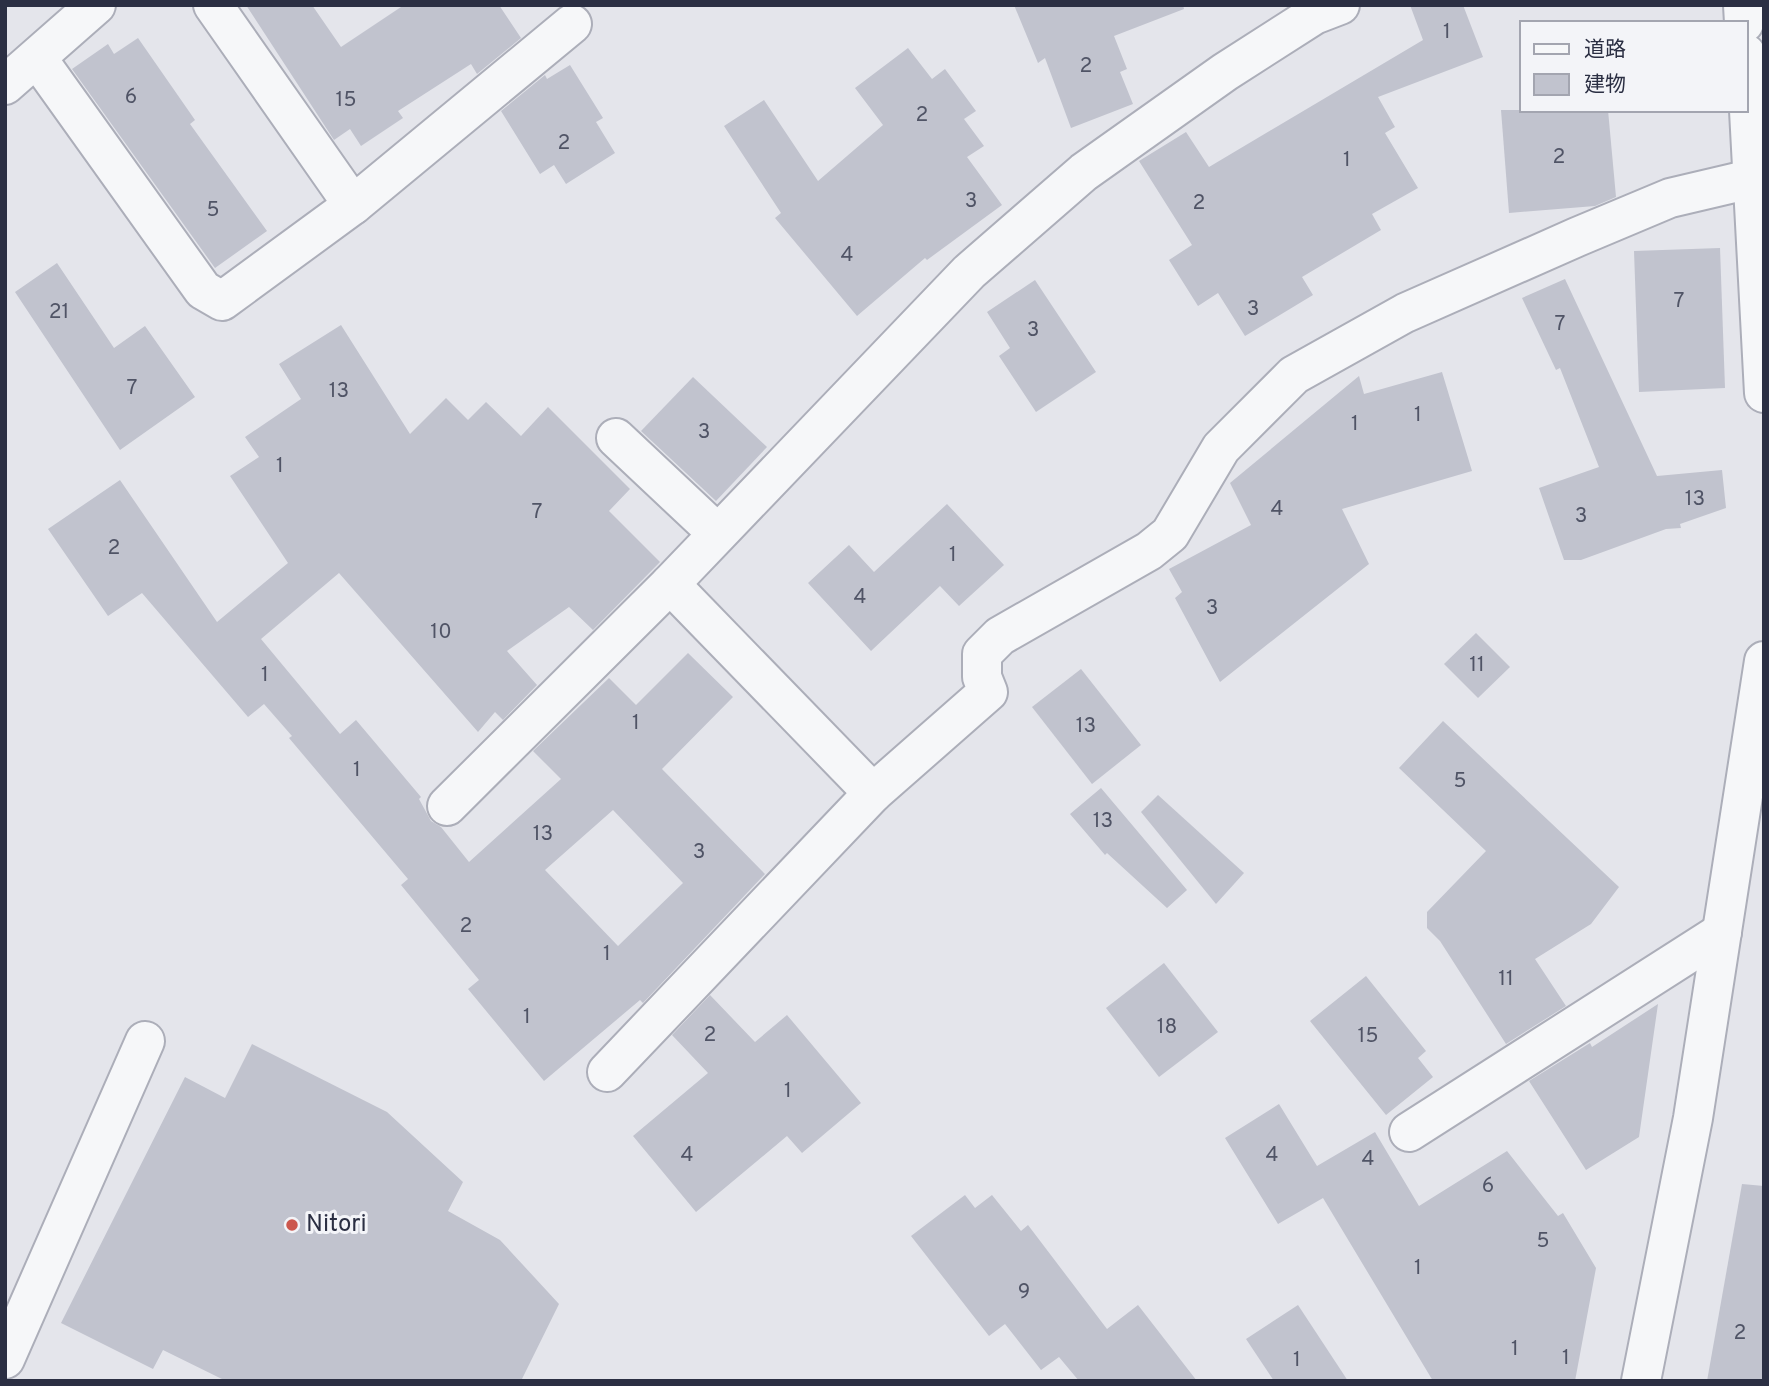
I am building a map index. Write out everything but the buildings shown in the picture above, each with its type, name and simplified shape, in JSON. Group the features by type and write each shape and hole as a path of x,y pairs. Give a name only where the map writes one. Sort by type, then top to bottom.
{"street":[{"path":"5,85 96,5"},
{"path":"213,5 353,205"},
{"path":"447,806 670,584 969,272 1084,172 1225,72 1314,15 1340,5"},
{"path":"37,58 203,290 222,302 353,205 572,24"},
{"path":"1748,82 1764,393"},
{"path":"607,1072 873,793 988,692 982,677 982,654 1000,636 1149,551 1170,534 1221,448 1294,375 1405,313 1670,198 1755,178"},
{"path":"616,438 717,533"},
{"path":"670,584 873,793"},
{"path":"1641,1381 1693,1118 1764,661"},
{"path":"1409,1132 1722,932"},
{"path":"5,1359 145,1041"}],"place":[{"name":"Nitori","path":"292,1225"}]}
